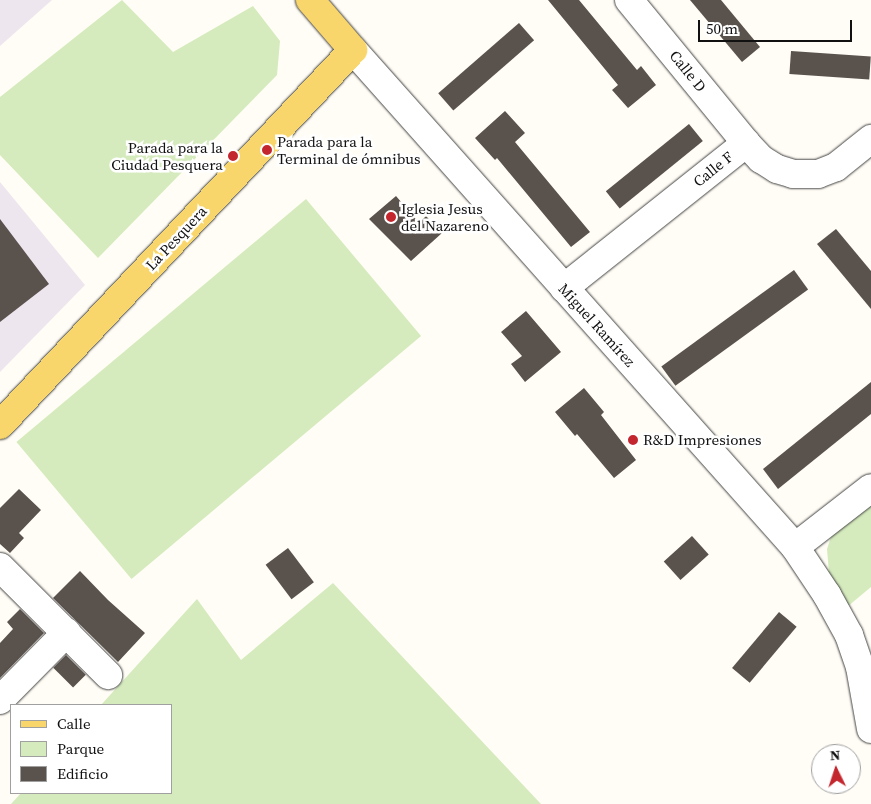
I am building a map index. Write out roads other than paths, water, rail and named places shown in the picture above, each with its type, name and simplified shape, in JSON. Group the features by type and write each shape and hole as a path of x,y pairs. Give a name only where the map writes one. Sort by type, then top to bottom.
{"main road":[{"name":"Miguel Ramírez","path":"310,0 353,50"},
{"name":"La Pesquera","path":"0,425 353,50"}],"street":[{"name":"Calle D","path":"629,0 746,143"},
{"name":"Miguel Ramírez","path":"353,50 795,547 827,595 849,635 860,667 871,729"},
{"name":"Calle F","path":"564,288 746,143 762,159 777,169 806,176 818,174 836,167 871,139"},
{"path":"795,547 871,488"},
{"path":"0,567 108,675"},
{"path":"0,700 67,632"}],"place":[{"name":"Parada para la Terminal de ómnibus","path":"267,150"},
{"name":"Parada para la Ciudad Pesquera","path":"233,156"},
{"name":"Iglesia Jesus del Nazareno","path":"391,217"},
{"name":"R&D Impresiones","path":"633,440"}]}
